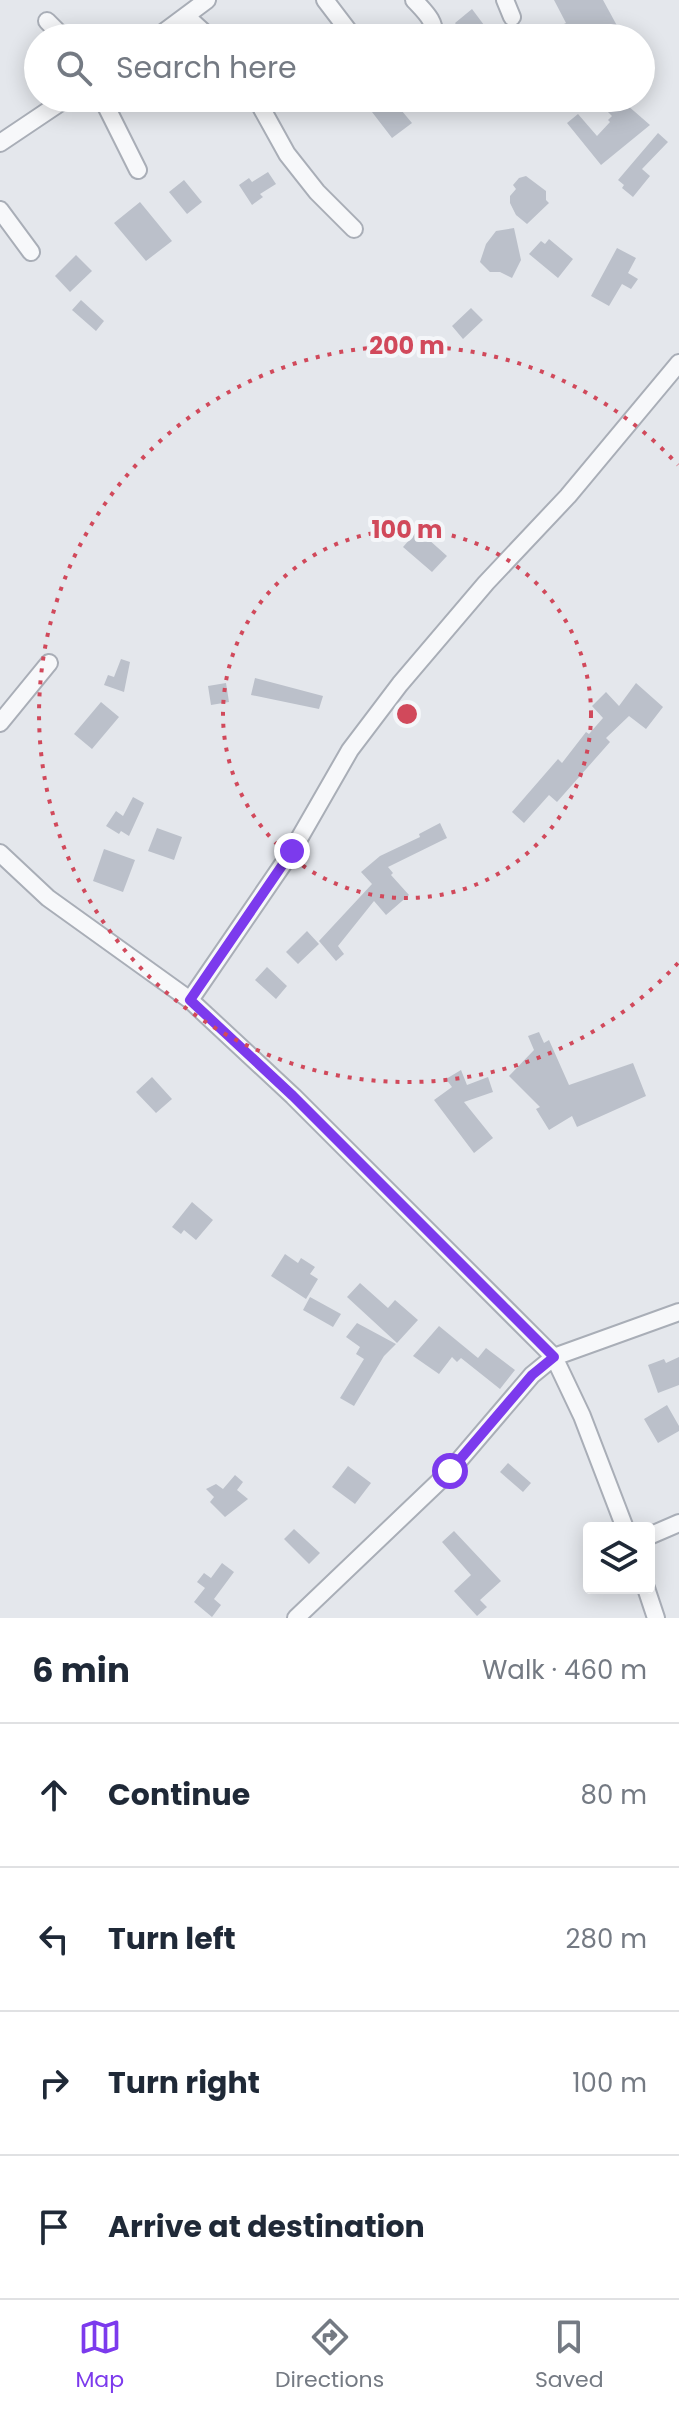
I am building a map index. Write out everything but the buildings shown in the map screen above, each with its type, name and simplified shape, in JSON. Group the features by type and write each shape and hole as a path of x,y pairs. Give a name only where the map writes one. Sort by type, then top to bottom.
{"street":[{"path":"177,24 207,0"},
{"path":"325,0 343,24"},
{"path":"414,0 433,24"},
{"path":"505,0 512,17"},
{"path":"187,17 195,24"},
{"path":"47,21 50,24"},
{"path":"0,143 46,112"},
{"path":"109,112 138,170"},
{"path":"264,112 287,154 317,192 354,229"},
{"path":"0,210 31,252"},
{"path":"190,1000 292,851 350,750 400,684 486,583 568,496 679,363"},
{"path":"0,723 49,663"},
{"path":"3,861 48,898 190,1000 293,1096 554,1357 582,1416 623,1522"},
{"path":"296,1618 450,1471 532,1375 554,1357 679,1312"},
{"path":"655,1533 679,1523"},
{"path":"648,1594 656,1618"}],"route":[{"path":"292,851 190,1000 293,1096 554,1357 532,1375 450,1471"}]}
